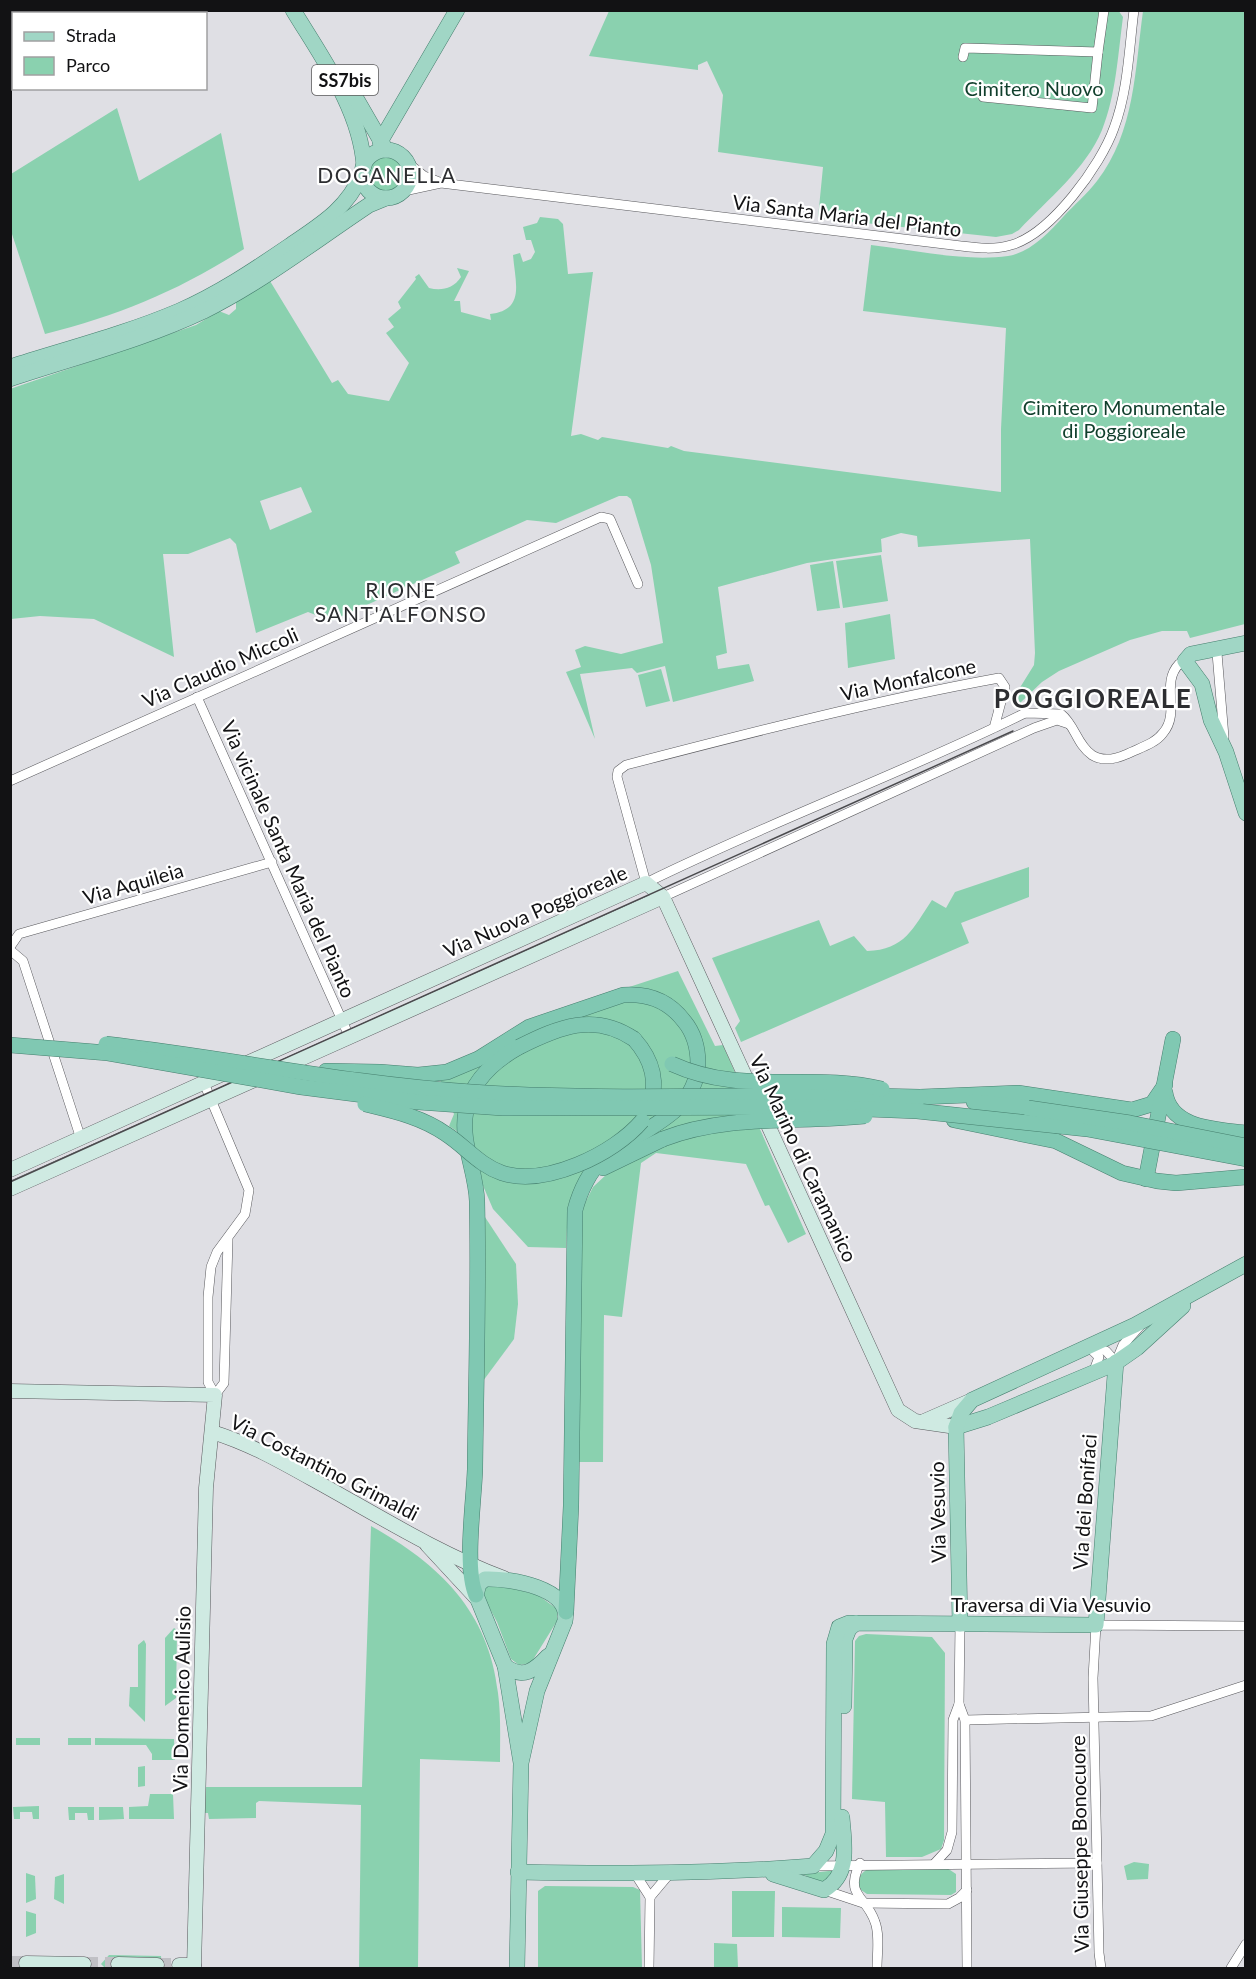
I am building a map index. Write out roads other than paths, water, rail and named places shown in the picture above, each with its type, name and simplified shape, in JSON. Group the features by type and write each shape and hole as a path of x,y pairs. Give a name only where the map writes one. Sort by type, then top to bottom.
{"highway":[{"path":"303,1079 368,1071 418,1075 447,1072 478,1059 529,1028 623,995 654,998 669,1005 681,1016 695,1043 697,1075 683,1103 605,1157 594,1169 581,1192 574,1220 571,1506 566,1612"},
{"path":"477,1597 471,1584 477,1218 475,1185 466,1140 465,1119 469,1101 482,1076 492,1065 519,1047 547,1034 585,1024 608,1025 672,1064 712,1079 736,1082 860,1084 919,1104 1056,1141 1122,1173 1146,1179 1176,1183 1245,1177"},
{"path":"10,1036 189,1053 303,1079 407,1114 446,1133 487,1167 511,1175 537,1176 592,1158 621,1140 642,1121 650,1106 654,1083 647,1055 634,1039"},
{"path":"1146,1179 1173,1039"},
{"path":"10,1045 108,1053 303,1079 499,1094 849,1095 1087,1129 1245,1159"},
{"path":"581,1192 590,1179 603,1168 691,1128 730,1122 835,1119 919,1104 1010,1093 1132,1110 1152,1104 1165,1086"},
{"path":"1165,1086 1169,1106 1184,1120 1245,1134"},
{"path":"919,1104 1078,1115 1245,1146"}],"main road":[{"name":"SS7bis","path":"293,10 345,99 357,129"},
{"name":"SS7bis","path":"304,10 380,141"},
{"path":"10,368 180,310 262,264 342,208 354,193 363,170 457,10"},
{"path":"357,129 363,181 372,194 386,198"},
{"path":"327,219 342,196 352,174 357,129"},
{"path":"10,379 164,328 207,309 260,278 369,206 404,191 410,181 409,164 380,141"},
{"path":"1245,643 1191,654 1185,661 1185,665 1202,684 1211,720 1226,752 1245,813"},
{"path":"646,883 663,897"},
{"name":"Via Nuova Poggioreale","path":"10,1170 646,883"},
{"name":"Via Nuova Poggioreale","path":"10,1189 663,897"},
{"name":"Via Marino di Caramanico","path":"663,897 898,1410 904,1416 922,1422"},
{"path":"922,1422 956,1426 988,1417 1116,1362 1137,1348 1181,1303 1245,1264"},
{"path":"922,1422 1089,1347 1245,1271"},
{"name":"Via dei Bonifaci","path":"1096,1625 1116,1362"},
{"name":"Via Costantino Grimaldi","path":"10,1391 215,1395"},
{"name":"Via Domenico Aulisio","path":"194,1967 206,1488 215,1395"},
{"path":"956,1426 961,1413 977,1398"},
{"name":"Via Vesuvio","path":"956,1426 960,1624"},
{"name":"Via Costantino Grimaldi","path":"213,1432 233,1438 419,1537 517,1583"},
{"name":"Via Costantino Grimaldi","path":"419,1537 477,1597"},
{"path":"517,1968 521,1763 533,1705 566,1612 565,1606 555,1596 517,1583 485,1579 479,1584 477,1597 505,1666 521,1763"},
{"path":"764,1871 824,1890 837,1881 844,1863 845,1644 849,1629 856,1623"},
{"path":"518,1872 764,1871 813,1866 826,1851 833,1833 835,1637 843,1624 856,1623"},
{"name":"Traversa di Via Vesuvio","path":"856,1623 1096,1625"},
{"path":"505,1666 517,1673 528,1673 553,1650"},
{"path":"26,1964 84,1964"},
{"path":"118,1964 157,1965"},
{"path":"179,1965 194,1967"}],"street":[{"path":"983,97 1092,108 1104,10"},
{"name":"Via Santa Maria del Pianto","path":"404,191 441,183 974,247 1012,245 1033,233 1058,211 1083,182 1103,153 1115,126 1123,95 1134,10"},
{"path":"963,57 965,48 1098,52"},
{"path":"409,164 424,176 441,183"},
{"name":"Via Claudio Miccoli","path":"10,782 601,517 610,519 638,584"},
{"path":"1217,653 1220,662 1220,712 1226,752"},
{"name":"Via Nuova Poggioreale","path":"646,883 1033,712 1058,713 1066,718 1086,750 1102,759 1121,756 1158,739 1170,722 1170,677 1185,665"},
{"name":"Via Monfalcone","path":"646,883 617,777 618,771 626,765 772,727 927,691 999,678 1005,687 994,728"},
{"name":"Via vicinale Santa Maria del Pianto","path":"197,697 349,1036"},
{"path":"1020,716 1028,717 1032,721 1027,731"},
{"name":"Via Nuova Poggioreale","path":"663,897 1027,731 1057,720 1065,721 1074,730"},
{"name":"Via Aquileia","path":"10,949 19,934 272,862"},
{"path":"10,949 23,961 81,1138"},
{"path":"204,1083 249,1190 248,1209 215,1256 209,1281 208,1382 215,1395 224,1383 228,1239"},
{"path":"1089,1347 1106,1351 1116,1362 1123,1345 1150,1317"},
{"path":"1089,1347 1099,1357 1093,1372"},
{"path":"977,1398 977,1409 988,1417"},
{"name":"Via Vesuvio","path":"935,1863 947,1850 952,1832 953,1720 959,1704 960,1624"},
{"name":"Traversa di Via Vesuvio","path":"1096,1625 1245,1626"},
{"name":"Via dei Bonifaci","path":"1094,1718 1096,1625"},
{"path":"965,1720 1094,1718 1158,1714 1245,1685"},
{"name":"Via Vesuvio","path":"959,1704 965,1720 968,1863 967,1968"},
{"name":"Via Giuseppe Bonocuore","path":"1094,1718 1101,1968"},
{"path":"843,1837 851,1852 865,1863"},
{"path":"813,1866 844,1863 1097,1863"},
{"path":"865,1863 854,1885 875,1921 877,1968"},
{"path":"634,1872 650,1897 649,1968"},
{"path":"650,1897 671,1872"},
{"path":"824,1890 863,1903 948,1904 955,1908 966,1921"},
{"path":"948,1904 967,1890"},
{"path":"1231,1968 1245,1944"}],"tunnel":[{"path":"10,1963 26,1963"},
{"path":"84,1964 118,1964"},
{"path":"157,1965 179,1965"}],"tram line":[{"path":"10,1182 1013,731"}],"district":[{"name":"DOGANELLA","path":"387,174"},
{"name":"RIONE SANT'ALFONSO","path":"401,601"},
{"name":"POGGIOREALE","path":"1093,698"}],"park label":[{"name":"Cimitero Nuovo","path":"1034,88"},
{"name":"Cimitero Monumentale di Poggioreale","path":"1124,418"}]}
